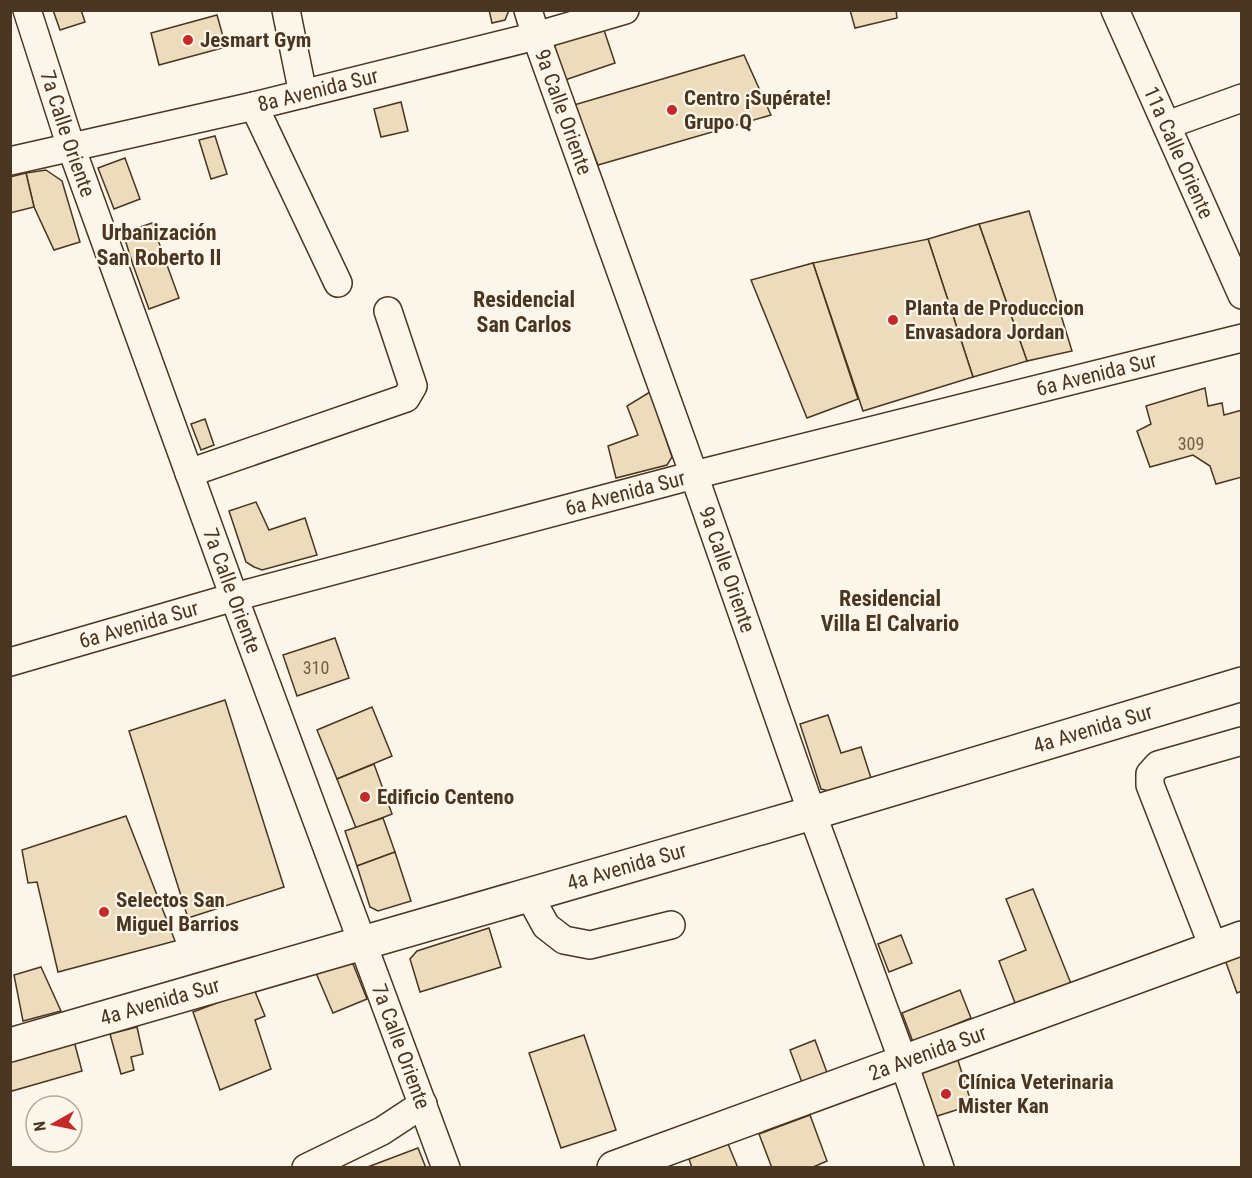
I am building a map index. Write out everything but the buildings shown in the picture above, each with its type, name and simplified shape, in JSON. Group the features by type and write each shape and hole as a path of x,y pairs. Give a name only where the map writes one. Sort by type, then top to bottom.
{"main road":[{"name":"4a Avenida Sur","path":"10,1045 812,813 1242,684"},
{"name":"2a Avenida Sur","path":"614,1167 1228,944"}],"street":[{"name":"7a Calle Oriente","path":"27,10 71,147 189,473 446,1167"},
{"path":"286,10 303,94"},
{"name":"8a Avenida Sur","path":"10,161 303,94 532,23 625,10"},
{"name":"11a Calle Oriente","path":"1115,10 1242,295"},
{"name":"9a Calle Oriente","path":"532,23 940,1167"},
{"path":"1167,125 1242,98"},
{"path":"254,106 338,283"},
{"path":"189,473 406,398 413,386 388,311"},
{"name":"6a Avenida Sur","path":"10,662 234,597 694,475 1242,338"},
{"path":"1228,944 1150,785 1150,774 1158,765 1242,741"},
{"path":"529,895 546,926 564,940 590,945 671,925"},
{"path":"306,1167 382,1131 423,1104"}],"place":[{"name":"Jesmart Gym","path":"188,40"},
{"name":"Centro ¡Supérate! Grupo Q","path":"672,110"},
{"name":"Planta de Produccion Envasadora Jordan","path":"893,320"},
{"name":"Edificio Centeno","path":"365,797"},
{"name":"Selectos San Miguel Barrios","path":"104,912"},
{"name":"Clínica Veterinaria Mister Kan","path":"946,1094"}],"district":[{"name":"Urbanización San Roberto II","path":"159,244"},
{"name":"Residencial San Carlos","path":"524,312"},
{"name":"Residencial Villa El Calvario","path":"890,610"}]}
